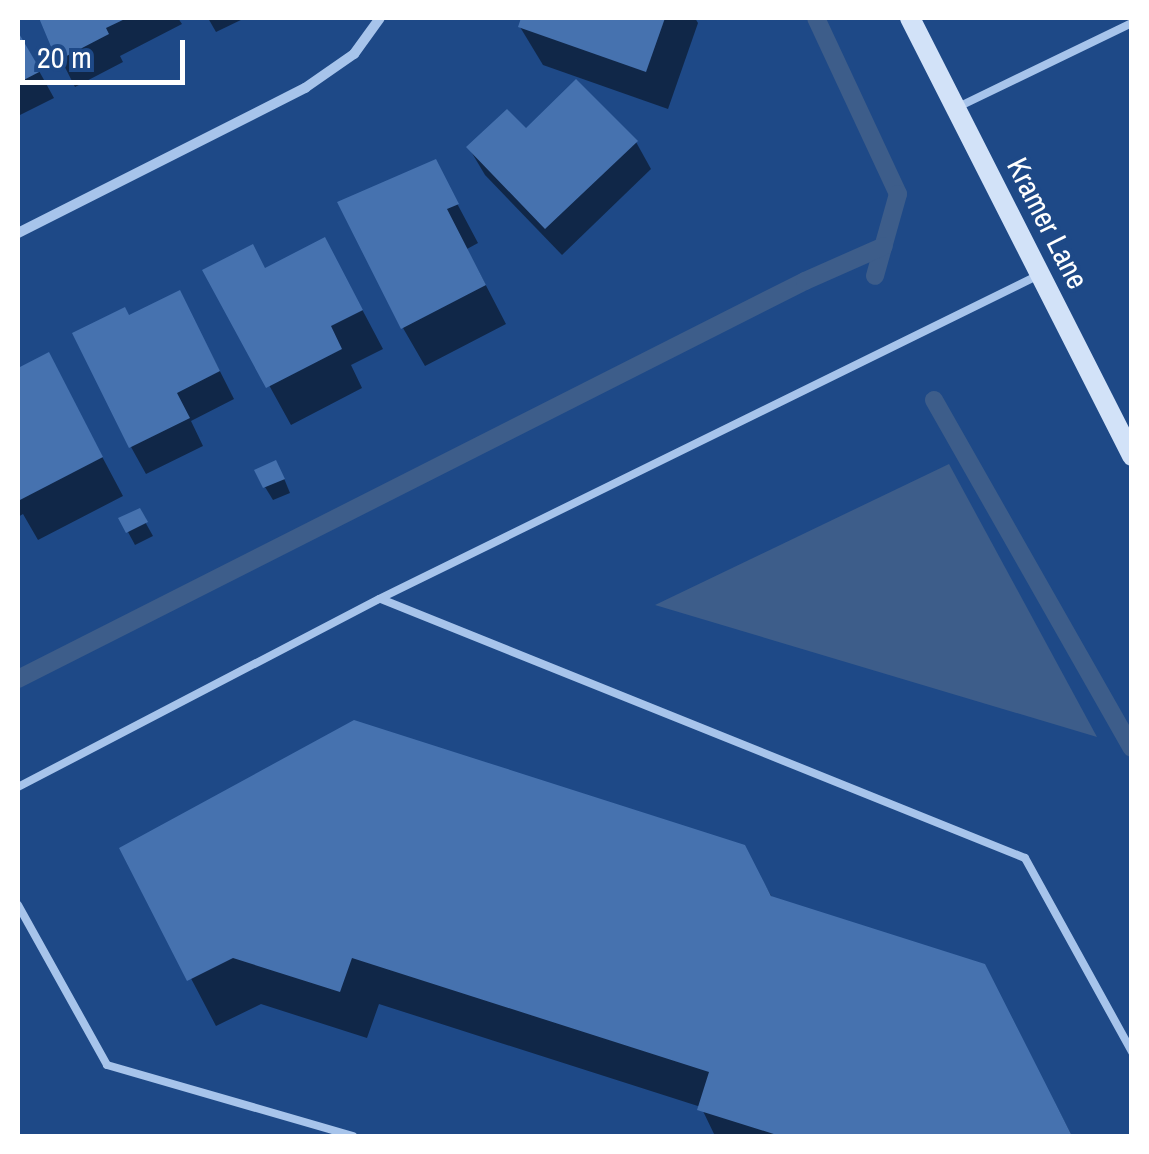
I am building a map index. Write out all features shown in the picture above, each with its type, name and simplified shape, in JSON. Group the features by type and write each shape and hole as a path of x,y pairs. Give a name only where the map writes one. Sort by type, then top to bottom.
{"street":[{"path":"18,233 305,88 354,54 380,18"},
{"name":"Kramer Lane","path":"910,18 1132,456"}],"lane":[{"path":"956,108 1132,23"},
{"path":"18,787 379,598 1041,275"},
{"path":"379,598 1025,858 1132,1052"},
{"path":"18,905 106,1065 352,1136"}],"water":[{"path":"949,464 1097,737 655,605"}],"building":[{"path":"39,18 127,18 106,28 109,34 57,61"},
{"path":"521,18 665,18 646,72 518,27"},
{"path":"18,32 41,71 18,83"},
{"path":"576,79 638,141 545,229 466,147 507,109 526,128"},
{"path":"436,159 459,204 447,209 486,285 401,329 337,202"},
{"path":"325,237 363,310 331,326 342,349 266,388 202,270 253,244 265,268"},
{"path":"180,290 220,371 177,393 190,418 129,448 72,333 125,307 129,315"},
{"path":"49,352 103,457 18,501 18,368"},
{"path":"276,460 285,479 263,488 254,470"},
{"path":"140,508 148,522 126,533 118,518"},
{"path":"354,720 745,845 771,896 985,964 1072,1136 780,1136 697,1110 709,1072 352,958 340,992 233,958 187,981 119,848"}],"waterway":[{"path":"816,18 898,194 875,276"},
{"path":"18,679 805,281 884,246"},
{"path":"934,400 1132,748"}]}
